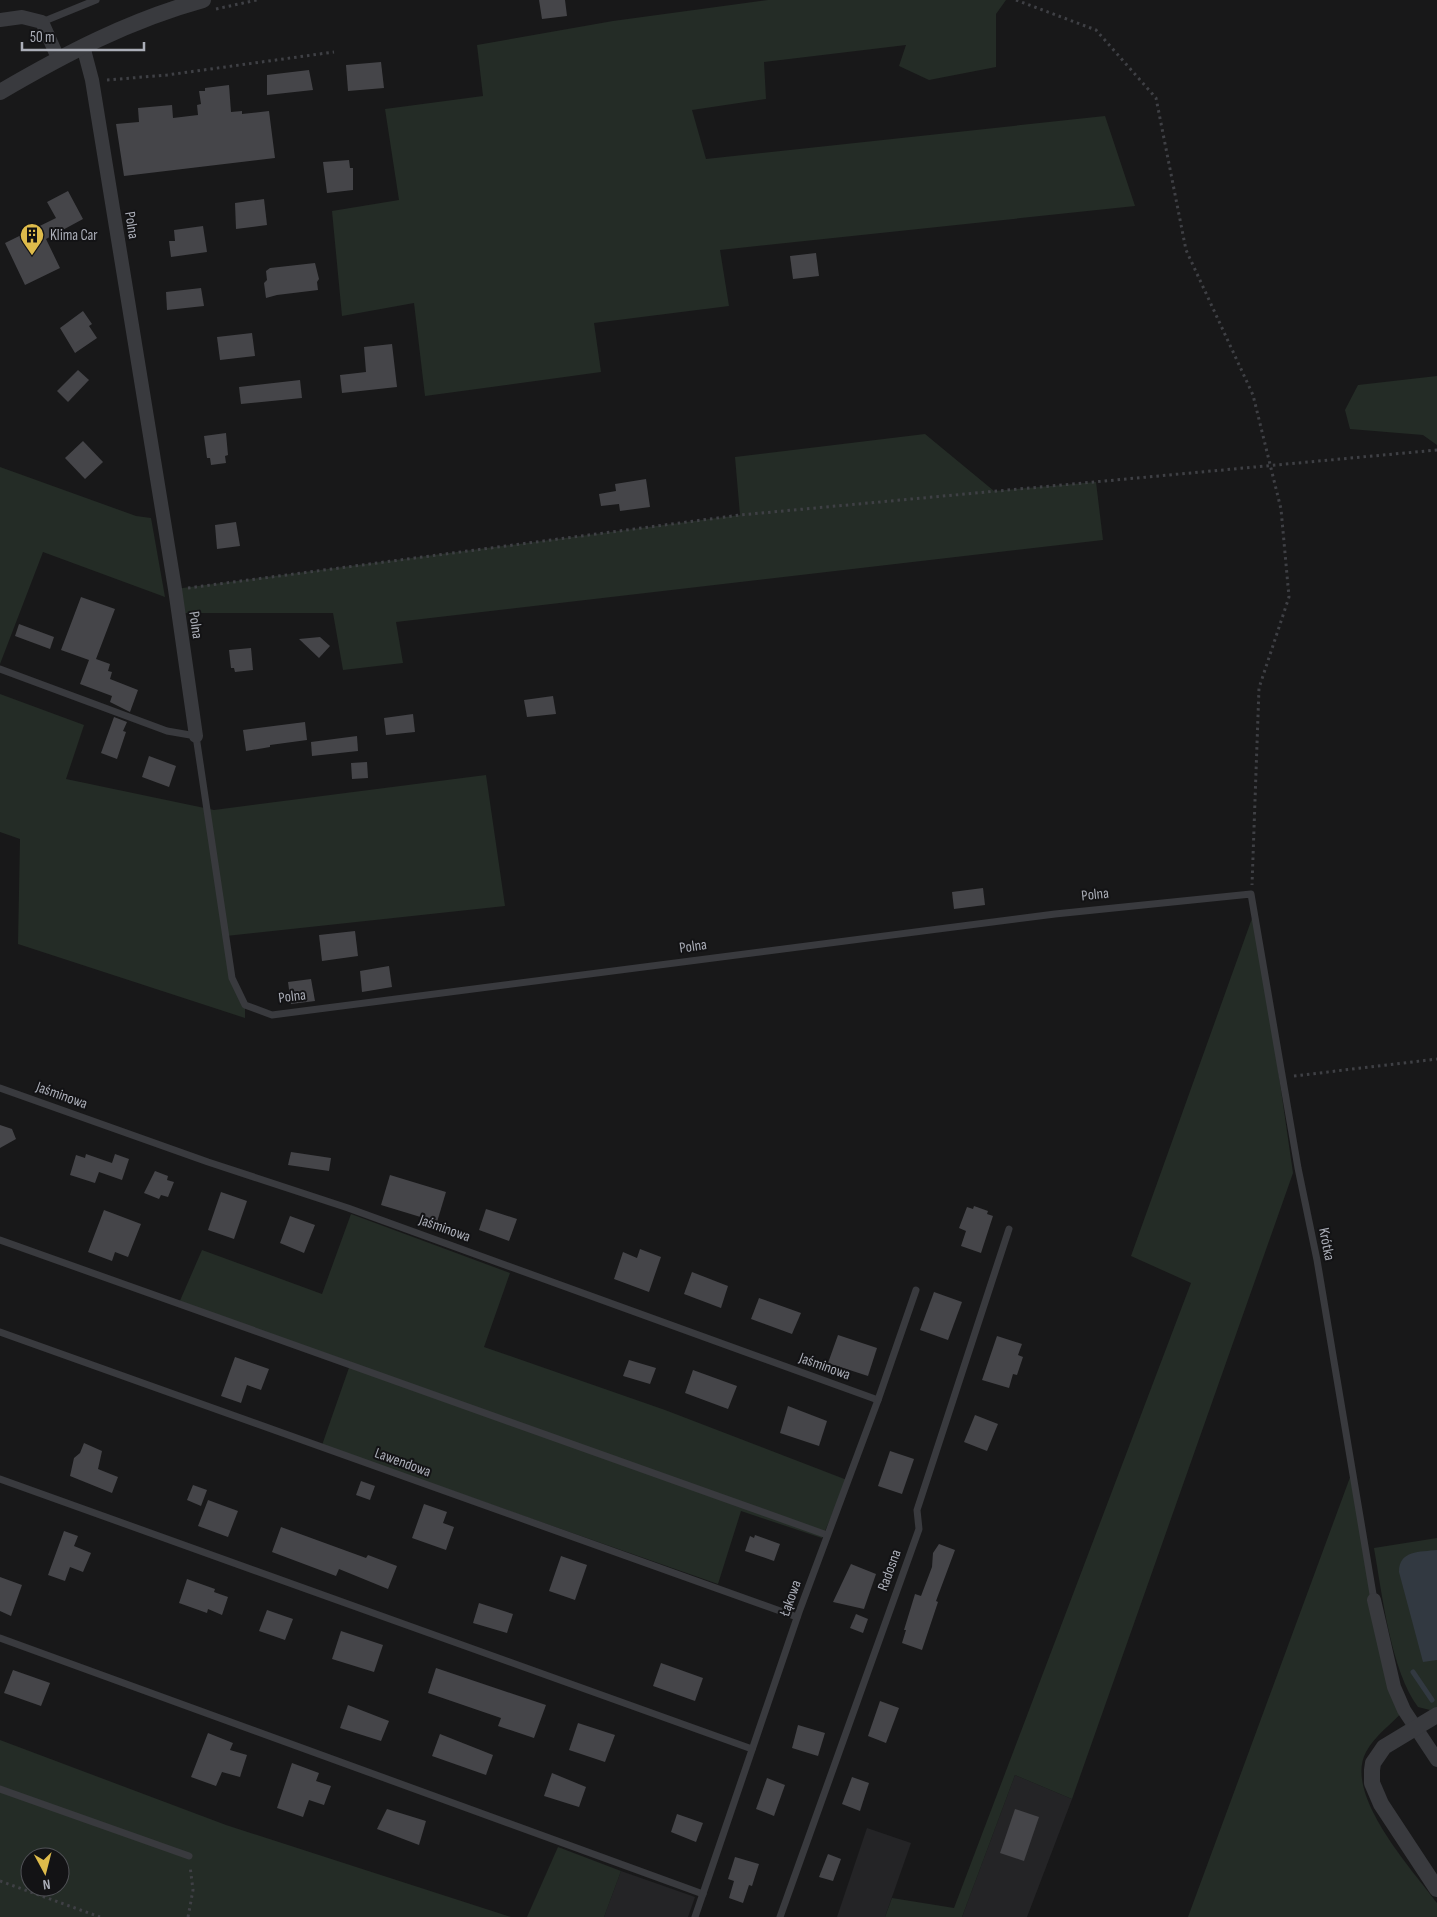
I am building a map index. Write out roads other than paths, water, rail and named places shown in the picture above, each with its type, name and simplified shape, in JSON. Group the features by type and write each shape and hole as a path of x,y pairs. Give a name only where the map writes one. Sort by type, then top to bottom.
{"street":[{"path":"0,92 58,58 140,20 203,0"},
{"path":"0,20 22,17 42,22 58,58"},
{"name":"Polna","path":"83,46 92,80 175,589 196,736"},
{"path":"1374,1600 1390,1674 1402,1705 1437,1760"},
{"path":"1437,1715 1393,1740 1380,1752 1372,1770 1372,1783 1380,1804 1437,1889"}],"lane":[{"path":"42,22 96,0"},
{"path":"0,669 167,731 196,736"},
{"name":"Polna","path":"196,736 232,978 245,1005 272,1015 1055,914 1251,894"},
{"name":"Krótka","path":"1251,894 1298,1168 1317,1260 1374,1600"},
{"name":"Jaśminowa","path":"0,1088 208,1162 348,1208 878,1400"},
{"name":"Radosna","path":"780,1917 918,1529 917,1510 1009,1229"},
{"path":"0,1240 827,1535"},
{"name":"Łąkowa","path":"695,1917 797,1617 878,1400 916,1290"},
{"name":"Lawendowa","path":"0,1332 797,1617"},
{"path":"0,1479 752,1749"},
{"path":"0,1638 703,1894"},
{"path":"0,1789 189,1856"}],"waterway":[{"path":"1413,1672 1432,1700"}],"place":[{"name":"Klima Car","path":"32,256"}]}
